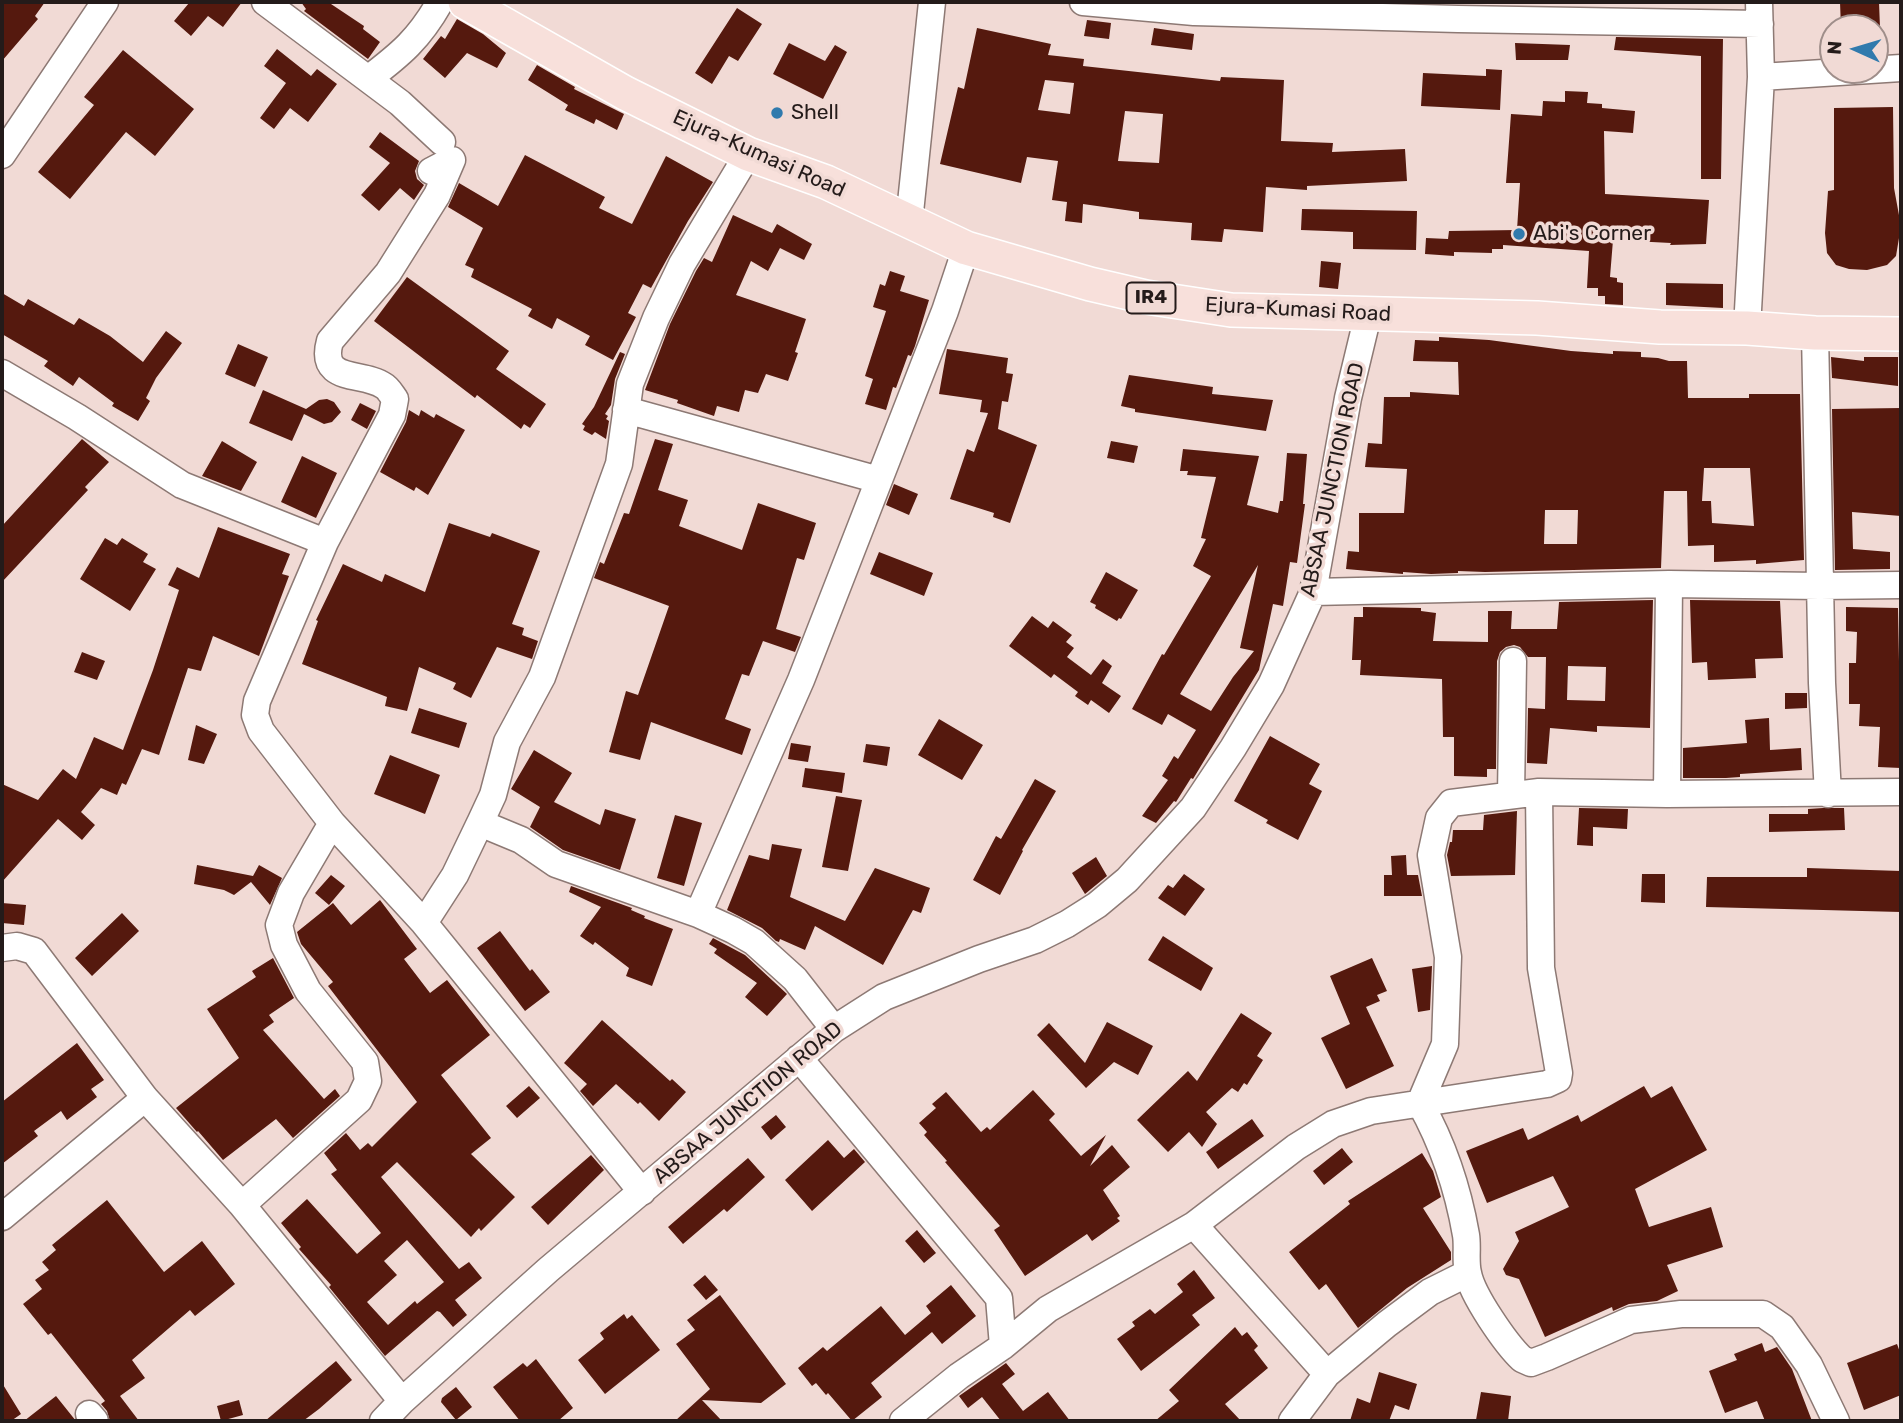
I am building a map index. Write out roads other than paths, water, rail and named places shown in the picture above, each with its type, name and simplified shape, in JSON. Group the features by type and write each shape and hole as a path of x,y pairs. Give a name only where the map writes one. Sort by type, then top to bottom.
{"main road":[{"name":"Ejura-Kumasi Road","path":"465,2 613,87 748,154 826,182 966,248 1090,284 1146,297 1231,310 1537,318 1660,327 1901,334"}],"street":[{"path":"2,155 105,2"},
{"path":"265,2 400,103 442,142"},
{"path":"368,79 401,55 425,28 440,2"},
{"path":"909,222 932,2"},
{"path":"1083,2 1193,7 1759,13 1761,77 1747,328"},
{"path":"1761,77 1901,68"},
{"path":"424,923 455,875 480,823 493,795 507,742 542,677 619,464 631,384 661,307 682,264 748,154"},
{"path":"431,171 452,160 437,195 388,273 330,341 326,354 332,368 348,376 384,386 395,399 392,415 325,542 257,701 255,715 261,731 332,823 424,923 642,1192"},
{"path":"698,914 802,680 945,311 966,248"},
{"name":"ABSAA JUNCTION ROAD","path":"383,1421 548,1270 834,1028 884,997 1035,940 1067,925 1127,880 1193,808 1271,685 1313,592 1348,398 1368,315"},
{"path":"1815,333 1820,586 1828,794"},
{"path":"2,373 77,417 182,485 325,542"},
{"path":"626,410 879,480"},
{"path":"1667,794 1669,584"},
{"path":"1313,592 1669,584 1901,585"},
{"path":"1511,795 1513,661"},
{"path":"910,1418 959,1376 1003,1346 1048,1309 1194,1225 1296,1147 1333,1124 1371,1111 1548,1084 1558,1079 1541,968 1539,792"},
{"path":"1836,1421 1809,1365 1783,1327 1763,1314 1681,1314 1631,1320 1531,1363 1515,1352 1482,1306 1468,1273 1466,1236 1453,1181 1446,1159 1420,1103 1446,1044 1448,957 1431,855 1439,818 1451,803 1539,792 1901,792"},
{"path":"242,1205 359,1100 368,1081 365,1062 308,991 284,945 279,925 291,893 332,823"},
{"path":"480,823 521,840 555,864 698,914 754,942 795,979 834,1028"},
{"path":"2,948 17,946 34,951 145,1098 242,1205 402,1401"},
{"path":"799,1058 999,1298 1003,1346"},
{"path":"2,1217 145,1098"},
{"path":"1194,1225 1327,1374"},
{"path":"1292,1421 1327,1374 1430,1292 1468,1273"},
{"path":"999,1298 1048,1309"}],"place":[{"name":"Shell","path":"777,113"},
{"name":"Abi's Corner","path":"1519,234"}]}
